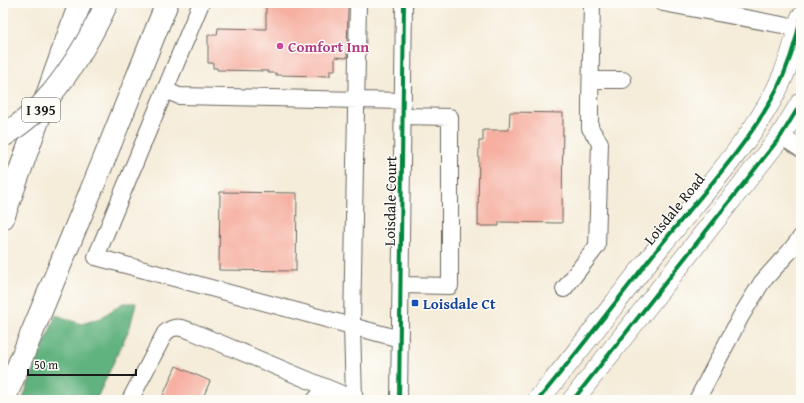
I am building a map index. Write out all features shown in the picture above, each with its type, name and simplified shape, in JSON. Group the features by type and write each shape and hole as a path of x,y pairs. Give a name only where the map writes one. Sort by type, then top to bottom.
{"highway":[{"name":"I 395","path":"3,218 80,3"},
{"path":"3,136 38,109 58,85 89,40 107,3"},
{"path":"4,400 97,177 167,3"}],"main road":[{"name":"Loisdale Road","path":"538,400 744,142 762,115 777,88 795,42 800,23"},
{"path":"573,400 799,113"}],"street":[{"path":"201,3 96,257 400,339"},
{"path":"130,400 165,333 177,327 191,331 355,400 352,326 358,3"},
{"name":"Loisdale Court","path":"399,400 404,3"},
{"path":"564,289 597,246 600,143 590,128 592,3"},
{"path":"663,3 800,23"},
{"path":"591,80 622,80"},
{"path":"165,90 179,96 356,100 450,117 450,286 401,285"},
{"path":"781,136 801,149"},
{"path":"697,400 741,316 762,282 801,238"},
{"path":"315,400 325,388"}],"green space":[{"path":"123,303 136,303 130,327 96,400 22,400 56,315 81,324 99,319"}],"building":[{"name":"Comfort Inn","path":"266,3 348,3 347,58 335,57 335,70 330,70 330,76 276,75 276,73 268,73 268,71 217,70 217,68 213,68 213,63 208,63 208,35 217,35 218,28 266,29"},
{"path":"510,112 563,113 562,223 499,222 499,226 478,226 479,141 483,141 483,130 509,130"},
{"path":"220,192 297,193 296,271 219,270"},
{"path":"176,366 210,381 202,400 161,400"}],"cycle path":[{"path":"399,400 404,3"},
{"path":"538,400 660,246 723,170 752,131 777,89 785,72 797,36 801,18"},
{"path":"573,400 781,136 801,103"}],"place":[{"name":"Comfort Inn","path":"280,46"},
{"name":"Loisdale Ct","path":"415,303"}]}
